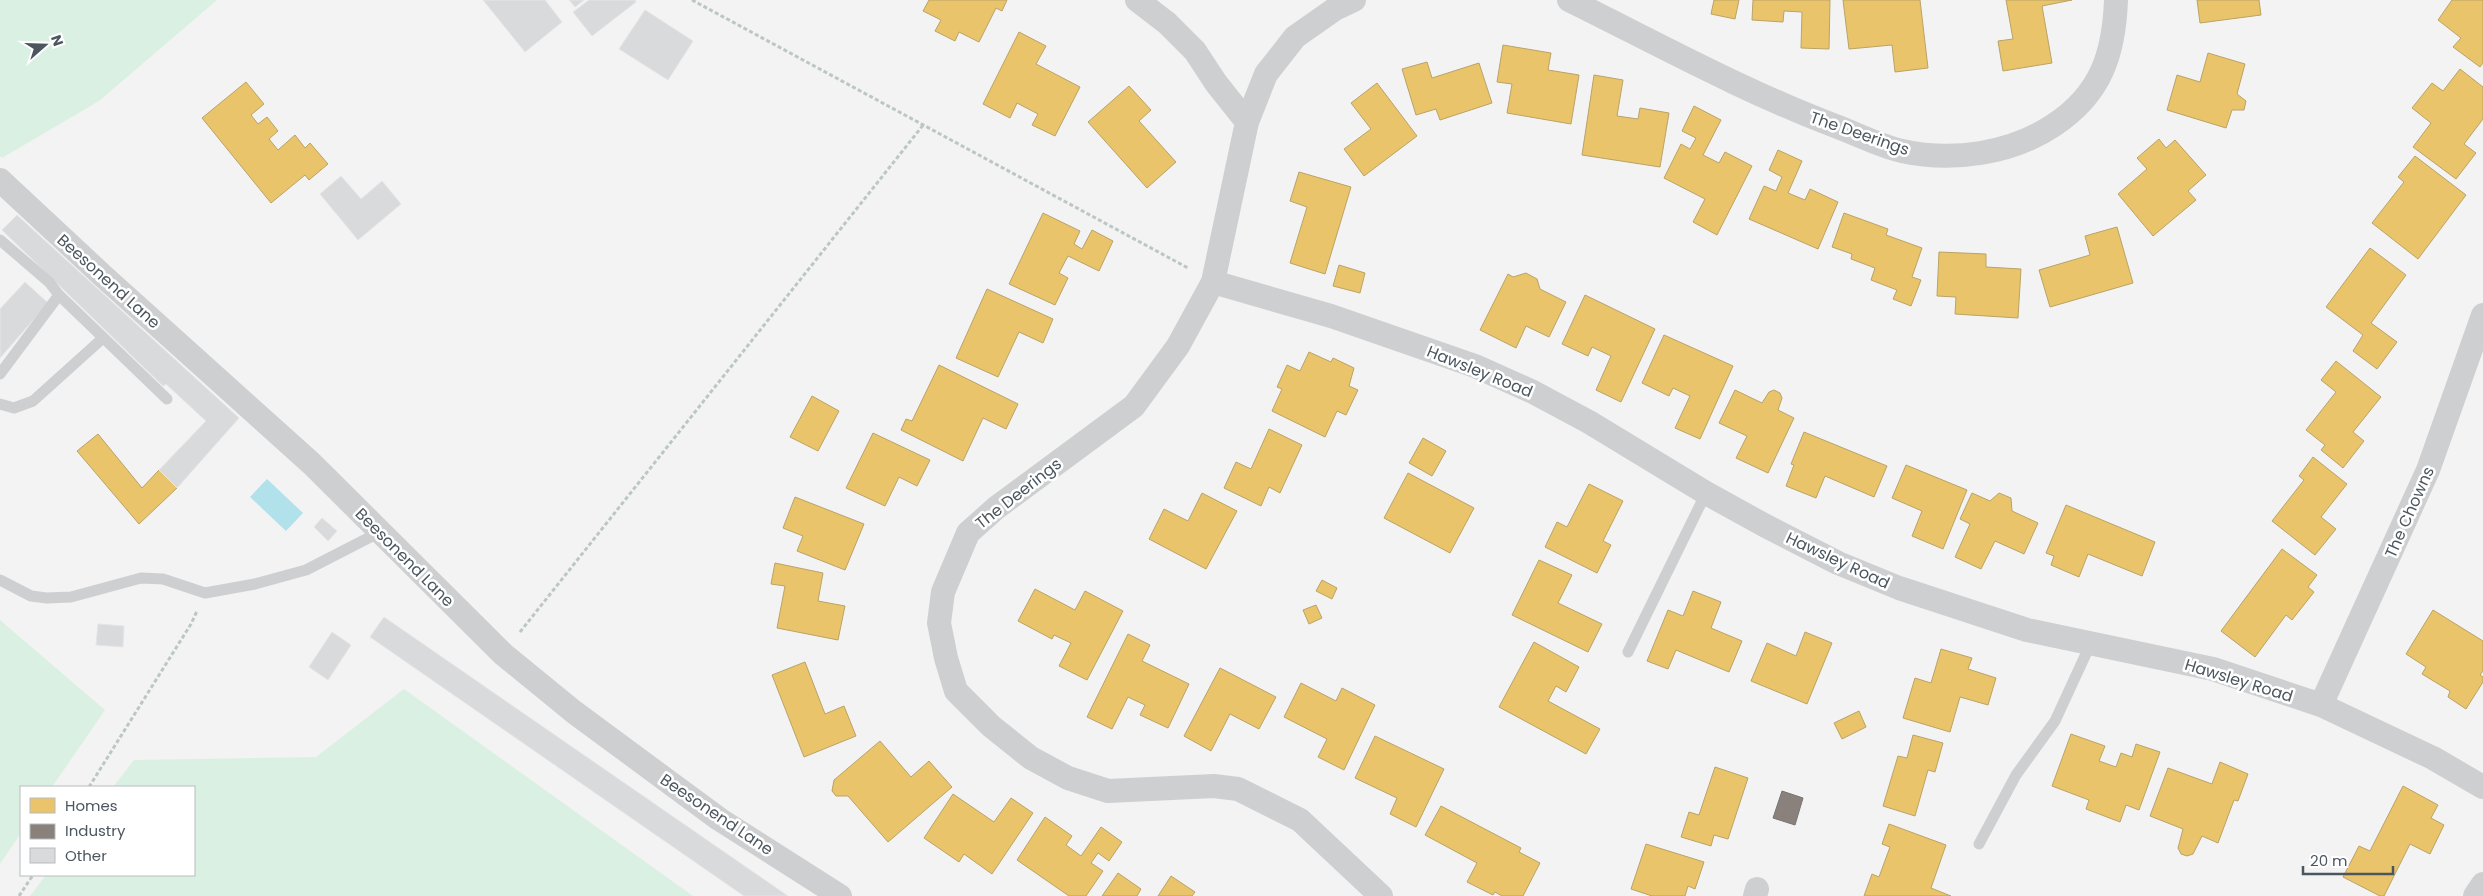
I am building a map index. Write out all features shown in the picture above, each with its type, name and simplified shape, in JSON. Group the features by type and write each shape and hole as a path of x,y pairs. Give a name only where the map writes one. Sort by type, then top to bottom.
{"street":[{"path":"1137,0 1167,23 1195,51 1216,83 1246,122"},
{"name":"The Deerings","path":"1354,0 1335,9 1294,37 1266,74 1246,122 1213,282 1178,346 1134,406 996,508 968,533 943,592 939,623 946,658 956,692 991,726 1031,758 1068,778 1108,791 1214,786 1238,789 1300,820 1381,896"},
{"name":"The Deerings","path":"1569,0 1795,111 1902,151 1956,156 2022,143 2070,114 2090,94 2107,64 2115,28 2116,0"},
{"name":"Beesonend Lane","path":"0,180 103,276 312,464 503,654 574,712 720,819 840,896"},
{"name":"Hawsley Road","path":"1213,282 1331,316 1475,366 1533,392 1589,422 1706,493 1838,562 1899,588 2027,630 2213,669 2321,705 2433,758 2483,787"},
{"name":"The Chowns","path":"2321,705 2428,470 2483,315"},
{"path":"2474,896 2483,884"}],"lane":[{"path":"0,240 48,282 59,295 167,399"},
{"path":"0,374 59,295"},
{"path":"0,404 14,408 33,402 103,338"},
{"path":"1628,652 1706,493"},
{"path":"0,580 31,596 47,598 72,597 140,578 163,578 204,593 255,584 306,570 380,532"},
{"path":"1979,844 2016,775 2055,721 2091,643"}],"path":[{"path":"692,0 1213,282"},
{"path":"503,654 924,124"},
{"path":"90,786 191,624 204,593"},
{"path":"19,896 32,876"}],"green space":[{"path":"0,0 217,0 99,101 2,158 0,156"},
{"path":"0,620 105,710 53,786 20,786 20,834 0,864"},
{"path":"404,689 693,896 30,896 45,876 195,876 195,786 114,786 134,760 316,757"}],"water":[{"path":"267,479 303,513 286,531 250,497"}],"building: Homes":[{"path":"929,0 1007,0 1002,11 996,8 979,42 959,32 955,41 935,31 941,20 923,11"},
{"path":"1714,0 1739,0 1735,19 1711,14"},
{"path":"1753,0 1830,0 1829,49 1801,48 1802,12 1784,11 1783,22 1752,20"},
{"path":"1843,0 1920,0 1928,68 1895,72 1892,45 1849,49"},
{"path":"2006,0 2072,0 2042,6 2052,63 2003,71 1998,41 2013,39"},
{"path":"2197,0 2259,0 2261,15 2200,23"},
{"path":"2452,0 2483,0 2483,63 2480,67 2453,47 2461,38 2438,20"},
{"path":"1019,32 1046,46 1036,64 1080,87 1055,136 1032,125 1038,114 1017,103 1010,118 983,104"},
{"path":"1503,45 1551,53 1548,70 1579,75 1571,124 1507,113 1512,84 1497,82"},
{"path":"2208,53 2245,64 2237,94 2246,101 2244,110 2232,110 2226,128 2167,110 2177,75 2200,82"},
{"path":"1427,62 1432,78 1479,63 1492,103 1440,120 1436,109 1416,115 1402,69"},
{"path":"2460,69 2483,87 2483,119 2464,144 2476,153 2456,179 2413,147 2431,123 2412,108 2432,83 2443,91"},
{"path":"1594,75 1623,80 1617,116 1638,119 1640,108 1669,113 1660,167 1582,155"},
{"path":"246,82 264,104 251,115 258,124 267,117 278,131 269,139 278,150 295,135 305,148 310,143 328,164 309,180 305,175 271,203 202,118"},
{"path":"1377,83 1417,136 1364,176 1344,149 1371,129 1351,103"},
{"path":"1129,86 1151,110 1139,121 1176,162 1147,188 1088,122"},
{"path":"1694,106 1721,120 1703,155 1719,163 1725,152 1752,166 1717,235 1693,222 1705,199 1664,178 1681,144 1690,149 1696,138 1682,131"},
{"path":"2159,139 2166,148 2175,140 2206,175 2188,191 2196,200 2153,236 2118,194 2147,169 2137,158"},
{"path":"1778,150 1802,161 1788,193 1805,200 1810,189 1838,202 1818,249 1749,219 1764,186 1776,191 1782,177 1769,170"},
{"path":"2415,156 2466,195 2418,259 2372,223 2404,182 2398,177"},
{"path":"1299,172 1351,187 1325,274 1290,263 1307,207 1290,201"},
{"path":"1043,213 1080,231 1074,244 1082,249 1092,230 1113,241 1099,271 1068,256 1059,273 1068,278 1055,305 1009,284"},
{"path":"1844,213 1888,229 1886,235 1922,248 1912,277 1921,280 1911,306 1893,299 1897,290 1871,280 1875,268 1851,259 1852,254 1832,247"},
{"path":"2117,227 2133,283 2050,307 2039,270 2090,255 2085,236"},
{"path":"2370,248 2406,275 2371,323 2397,342 2377,369 2353,351 2363,335 2326,307"},
{"path":"1939,252 1986,254 1986,267 2021,269 2018,318 1955,314 1956,297 1937,296"},
{"path":"1339,265 1365,273 1360,293 1333,286"},
{"path":"1526,273 1537,279 1540,289 1566,302 1549,337 1526,326 1516,348 1480,330 1508,274 1513,277"},
{"path":"987,289 1053,319 1043,343 1019,332 998,377 956,358"},
{"path":"1585,295 1655,329 1621,402 1596,390 1611,356 1592,347 1588,356 1562,344"},
{"path":"1664,335 1733,366 1700,439 1675,428 1690,396 1673,388 1669,396 1642,383"},
{"path":"1309,352 1331,362 1333,358 1354,368 1349,386 1358,390 1346,415 1337,411 1325,437 1272,411 1282,389 1277,387 1287,365 1300,371"},
{"path":"2336,361 2381,397 2353,432 2364,441 2343,468 2321,450 2325,445 2306,430 2336,392 2321,380"},
{"path":"939,365 1018,404 1006,429 983,418 963,461 901,430 906,419 912,421"},
{"path":"1735,390 1762,403 1769,392 1774,390 1780,393 1782,398 1778,410 1794,418 1768,473 1736,458 1747,436 1719,423"},
{"path":"812,396 839,411 818,451 790,437"},
{"path":"1269,429 1302,445 1280,493 1269,487 1261,506 1224,488 1236,462 1251,469"},
{"path":"1804,432 1887,466 1874,497 1825,476 1816,498 1786,486 1794,465 1791,464"},
{"path":"873,433 930,460 917,486 899,477 885,506 846,488"},
{"path":"98,434 142,488 159,470 177,488 139,524 77,451"},
{"path":"1423,438 1446,451 1432,476 1409,463"},
{"path":"2313,457 2347,484 2321,517 2336,529 2315,555 2272,521 2304,480 2299,476"},
{"path":"1906,465 1967,490 1943,549 1912,536 1922,511 1892,498"},
{"path":"1408,473 1474,508 1450,553 1384,518"},
{"path":"1589,484 1623,501 1603,541 1611,545 1597,573 1545,547 1557,522 1567,527"},
{"path":"1202,493 1237,511 1206,569 1149,539 1164,509 1188,521"},
{"path":"1972,493 1990,501 1999,493 2011,498 2012,511 2038,523 2024,554 1995,541 1981,569 1955,557 1970,524 1960,519"},
{"path":"795,497 864,524 845,570 797,551 803,536 783,528"},
{"path":"2066,505 2155,542 2142,576 2088,554 2079,577 2051,565 2054,556 2046,553"},
{"path":"2282,549 2317,575 2308,587 2314,592 2292,620 2286,615 2255,657 2221,631"},
{"path":"1539,560 1572,575 1558,603 1602,624 1588,652 1512,615"},
{"path":"775,563 823,573 818,601 845,606 838,640 777,628 785,586 771,584"},
{"path":"1322,580 1337,588 1332,599 1316,591"},
{"path":"1035,589 1075,610 1085,591 1123,611 1087,680 1059,666 1071,643 1054,635 1052,639 1018,621"},
{"path":"1693,591 1721,602 1711,628 1742,641 1729,672 1676,650 1668,669 1647,661 1668,610 1683,616"},
{"path":"1316,605 1322,618 1309,624 1303,610"},
{"path":"2433,610 2483,641 2483,671 2480,675 2483,677 2483,682 2466,709 2448,697 2450,691 2422,674 2426,667 2406,654"},
{"path":"1805,632 1832,643 1807,704 1751,681 1767,643 1796,656"},
{"path":"1128,634 1150,645 1142,661 1189,684 1168,728 1140,715 1145,705 1128,697 1112,729 1087,717"},
{"path":"1534,642 1579,667 1566,692 1556,686 1548,701 1600,729 1586,754 1499,707"},
{"path":"1941,649 1972,658 1968,669 1996,678 1988,705 1960,697 1950,732 1903,718 1915,678 1931,683"},
{"path":"805,662 825,714 844,706 856,736 804,757 772,675"},
{"path":"1220,668 1276,697 1259,729 1230,714 1211,751 1184,736"},
{"path":"1301,683 1336,701 1342,688 1375,705 1344,770 1318,757 1327,739 1284,717"},
{"path":"1859,711 1866,727 1842,739 1834,723"},
{"path":"2071,734 2105,746 2099,761 2116,767 2121,753 2132,757 2136,744 2160,752 2139,810 2126,805 2120,822 2086,809 2089,800 2052,786"},
{"path":"1913,735 1943,743 1935,772 1928,770 1915,816 1883,806 1898,756 1907,758"},
{"path":"1375,736 1444,769 1416,827 1390,814 1397,798 1355,778"},
{"path":"880,741 911,777 929,761 952,787 888,842 848,796 836,796 832,791 834,780"},
{"path":"2220,762 2248,774 2238,801 2234,800 2218,843 2202,836 2193,854 2187,856 2181,854 2178,848 2183,829 2150,816 2168,768 2212,784"},
{"path":"1715,767 1748,778 1728,839 1714,835 1711,846 1681,837 1689,812 1699,815"},
{"path":"2403,786 2438,805 2431,818 2444,825 2430,854 2410,844 2384,896 2380,896 2343,877 2359,846 2370,851"},
{"path":"953,794 994,822 1011,798 1033,813 992,874 964,854 959,862 924,838"},
{"path":"1441,806 1521,848 1519,852 1540,863 1523,896 1502,896 1495,892 1493,895 1467,882 1477,863 1425,835"},
{"path":"1045,817 1072,836 1066,845 1081,856 1101,827 1122,842 1109,861 1098,853 1091,863 1103,871 1086,896 1069,896 1017,860"},
{"path":"1889,824 1946,845 1931,888 1951,896 1864,896 1872,874 1879,877 1890,847 1882,844"},
{"path":"1646,844 1704,862 1695,889 1688,886 1685,896 1652,896 1631,889"},
{"path":"1118,873 1141,889 1137,896 1102,896"},
{"path":"1171,876 1195,892 1192,896 1158,896"}],"building: Industry":[{"path":"1782,791 1803,798 1795,825 1773,818"}],"building: Other":[{"path":"483,0 545,0 562,22 525,52"},
{"path":"569,0 584,0 575,7"},
{"path":"589,0 635,0 636,2 592,36 573,12"},
{"path":"645,10 693,41 668,80 619,49"},
{"path":"341,176 361,199 382,181 401,204 358,240 320,194"},
{"path":"17,215 239,418 177,488 159,470 206,421 166,384 163,386 2,230"},
{"path":"25,282 48,303 0,358 0,309"},
{"path":"322,518 337,531 328,541 314,527"},
{"path":"384,617 788,896 744,896 370,637"},
{"path":"98,624 124,626 123,647 96,645"},
{"path":"332,632 351,645 328,680 309,667"}]}
